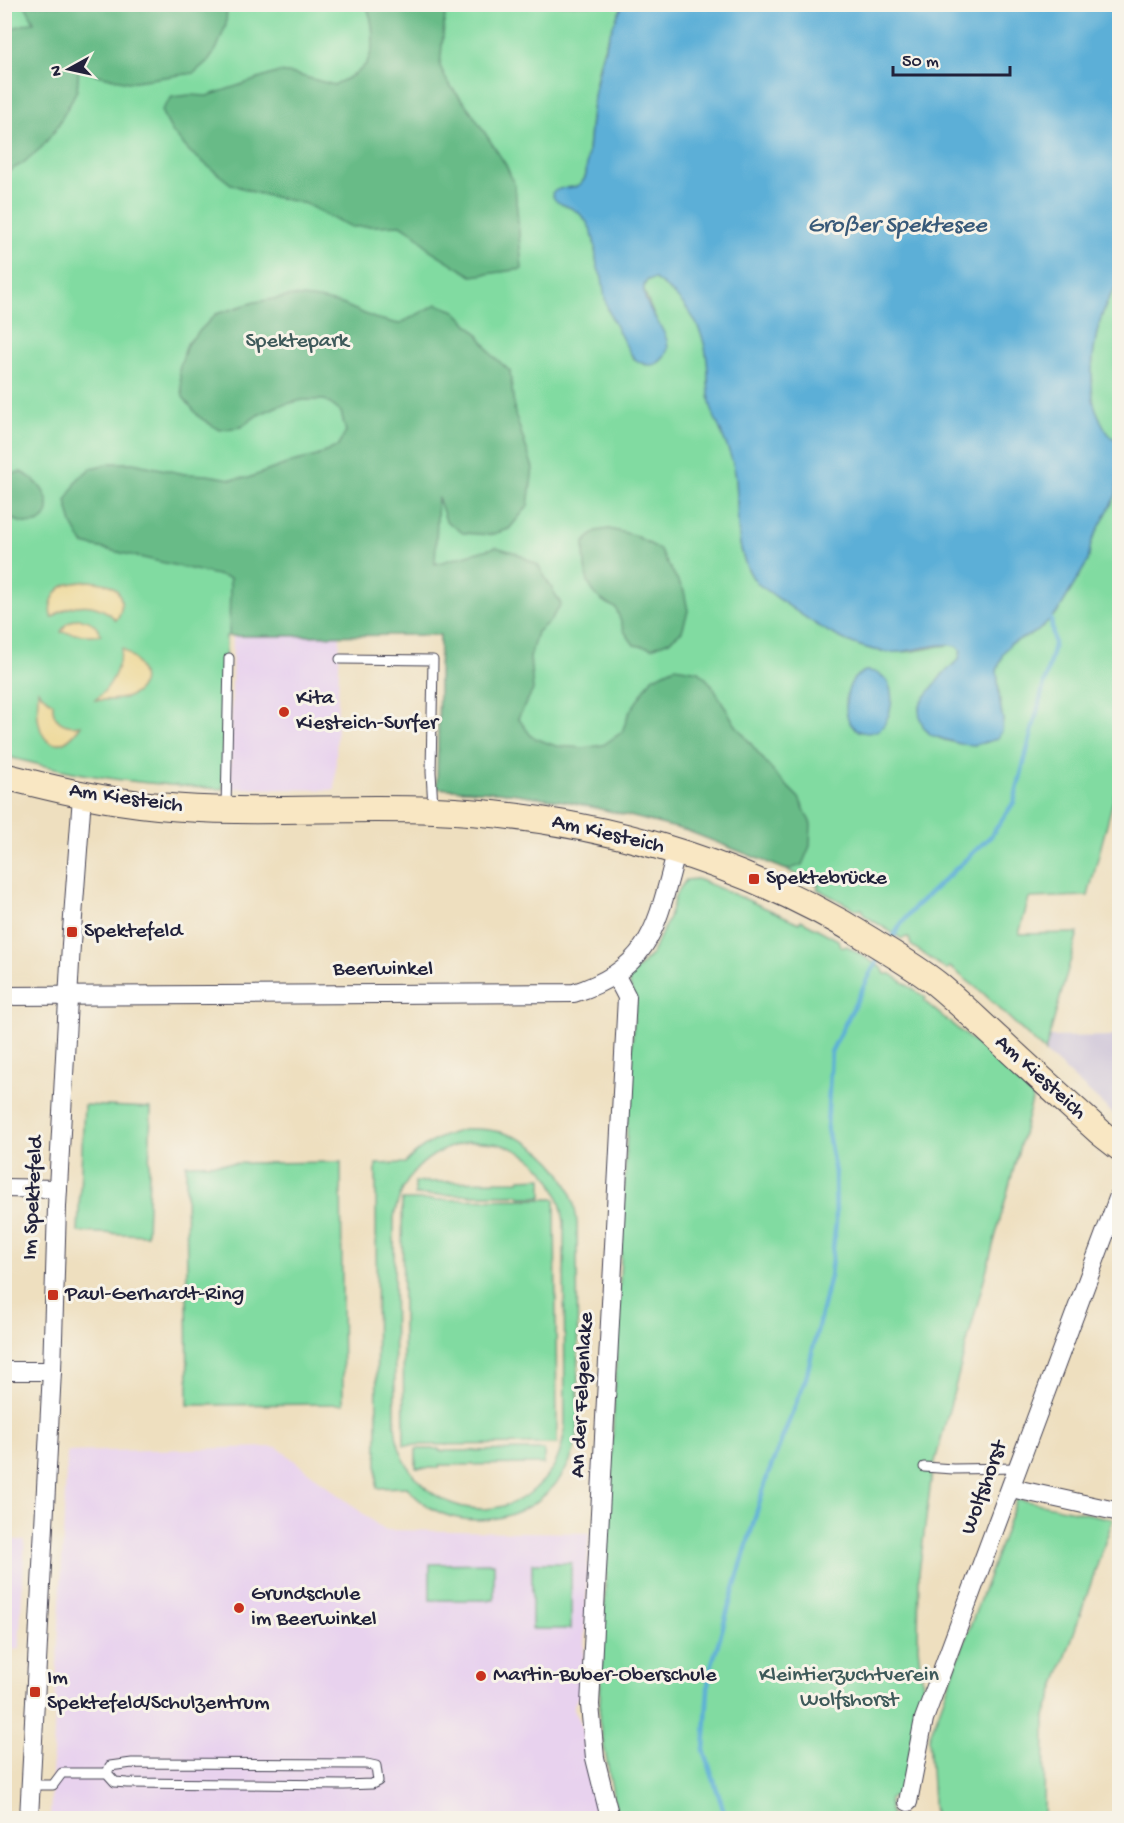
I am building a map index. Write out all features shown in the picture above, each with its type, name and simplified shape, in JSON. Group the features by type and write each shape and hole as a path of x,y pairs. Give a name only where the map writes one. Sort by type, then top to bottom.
{"street":[{"name":"Am Kiesteich","path":"4,776 82,796 158,806 226,809 433,810 504,814 584,826 677,850 754,879 809,904 851,927 937,984 1119,1148"},
{"name":"Im Spektefeld","path":"29,1818 52,1371 58,1189 79,814 82,796"},
{"name":"Beerwinkel","path":"4,996 574,993 594,987 616,976 640,954 655,926 677,850"},
{"name":"An der Felgenlake","path":"610,1818 596,1758 590,1705 627,997 616,976"},
{"path":"4,1188 58,1189"},
{"name":"Wolfshorst","path":"908,1802 924,1719 1119,1193"},
{"path":"4,1371 52,1371"},
{"path":"1012,1486 1020,1490 1119,1512"}],"lane":[{"path":"226,809 229,658"},
{"path":"340,659 433,660 431,772 433,810"},
{"path":"924,1467 953,1470 1018,1468"},
{"path":"29,1785 54,1785 62,1773 107,1773 115,1782 127,1783 344,1785 372,1784 378,1781 379,1774 376,1766 367,1764 132,1763 110,1766 107,1773"}],"shaded area":[{"name":"Kita Kiesteich-Surfer","path":"340,634 335,790 230,788 233,636"},
{"path":"1119,1036 1119,1119 1045,1052 1049,1037"},
{"name":"Grundschule im Beerwinkel","path":"277,1447 384,1530 589,1533 582,1689 574,1710 581,1723 600,1818 50,1818 67,1452"},
{"path":"5,1540 25,1540 19,1649 5,1651"}],"green space":[{"name":"Spektepark","path":"5,5 623,5 607,39 599,66 586,175 577,186 562,188 562,204 583,216 589,225 593,234 597,264 602,277 608,310 633,358 646,365 658,325 643,289 647,280 655,279 665,286 683,303 697,324 705,347 710,397 729,448 734,469 739,535 744,561 758,584 807,618 842,638 860,645 899,652 950,645 957,646 961,650 959,659 942,675 924,728 938,738 963,744 988,742 1003,720 997,671 1003,653 1010,644 1038,631 1059,610 1088,561 1091,543 1116,495 1119,471 1119,778 1088,896 1029,898 1019,934 1078,933 1045,1052 983,993 950,967 947,970 911,945 909,938 902,939 864,915 862,909 857,910 817,889 819,885 787,870 688,831 618,813 570,802 511,793 437,788 440,635 226,636 223,789 108,778 5,756"},
{"path":"25,5 227,5 226,25 217,48 210,59 194,73 128,82 98,75 79,67 77,90 56,129 42,147 22,164 5,173 5,30 34,22"},
{"path":"366,5 446,5 440,66 448,83 470,110 506,165 515,186 522,269 472,276 430,250 415,234 401,225 352,227 306,204 256,193 231,184 190,152 173,133 161,111 172,97 207,96 279,72 334,85 353,75 366,64 372,47 372,25"},
{"path":"1119,283 1119,441 1106,431 1096,410 1092,370 1100,323 1111,295"},
{"path":"293,296 342,304 374,318 399,324 437,304 455,311 478,334 492,355 510,371 515,414 533,468 528,506 509,529 490,535 463,533 446,521 438,497 435,564 496,547 516,553 538,565 561,604 550,621 537,632 530,657 533,690 518,718 532,737 556,746 584,748 603,745 622,732 629,713 652,678 675,667 699,671 712,685 735,724 776,775 799,798 811,824 810,846 802,865 787,870 688,831 570,802 511,793 437,788 440,635 229,636 230,578 83,544 72,524 66,501 78,479 91,468 111,463 133,463 185,474 231,479 248,478 292,462 317,456 338,446 346,432 341,412 325,400 303,400 278,406 258,415 241,427 219,430 199,417 183,397 179,370 187,344 216,314 255,302"},
{"path":"21,472 43,491 48,502 48,512 43,519 34,523 22,522 5,515 5,475"},
{"path":"609,529 634,535 659,549 684,591 688,611 682,631 669,641 652,648 634,645 624,631 616,608 598,597 592,590 586,574 584,543 596,531"},
{"name":"Kleintierzuchtverein Wolfshorst","path":"697,879 799,923 801,920 838,940 840,946 847,946 882,968 885,974 891,974 926,998 924,1001 987,1053 1033,1097 932,1473 919,1572 918,1648 923,1686 902,1791 889,1799 892,1818 618,1818 617,1815 599,1720 629,1086 635,1003 628,979 651,955 669,918 676,894 686,880"},
{"path":"84,1105 151,1108 147,1235 78,1232"},
{"path":"489,1130 509,1135 527,1142 542,1153 556,1167 566,1183 577,1223 578,1428 574,1450 566,1469 554,1486 538,1500 520,1511 500,1518 479,1520 457,1518 436,1511 423,1503 407,1487 377,1488 376,1164 405,1163 426,1146 459,1131","holes":["468,1142 487,1142 520,1152 534,1161 554,1187 560,1203 564,1222 565,1430 556,1462 539,1485 530,1493 508,1505 485,1509 463,1507 442,1499 424,1486 409,1469 399,1448 395,1424 394,1218 403,1190 418,1168 428,1159 453,1146"]},
{"path":"341,1162 343,1404 188,1405 186,1164"},
{"path":"542,1178 542,1197 415,1195 415,1182 519,1181 520,1179"},
{"path":"555,1199 557,1444 404,1445 402,1200"},
{"path":"416,1449 439,1449 439,1451 544,1450 544,1464 439,1465 439,1468 416,1468"},
{"path":"1017,1499 1113,1519 1045,1717 1044,1818 934,1818 929,1738"},
{"path":"494,1563 494,1600 430,1600 430,1564"},
{"path":"532,1563 571,1563 571,1629 532,1629"}],"sand":[{"path":"90,581 110,585 118,592 121,606 116,620 101,609 84,606 67,608 52,618 51,604 62,587"},
{"path":"76,619 91,623 101,635 61,632 66,624"},
{"path":"122,648 134,659 142,672 141,686 128,697 95,700 114,677"},
{"path":"38,690 53,703 54,714 60,722 75,726 81,725 61,743 49,742 44,737 38,715"}],"water":[{"name":"Großer Spektesee","path":"623,5 1119,5 1119,283 1111,295 1100,323 1092,370 1096,410 1108,434 1119,441 1116,495 1091,543 1088,561 1059,610 1038,631 1010,644 1003,653 997,671 1003,720 1002,731 997,739 975,745 960,744 931,735 924,728 919,710 921,702 942,675 959,659 961,650 957,646 940,645 897,652 870,649 820,627 758,584 744,561 739,534 735,472 712,409 705,347 697,324 675,295 655,279 647,280 644,288 645,297 668,343 663,359 650,365 637,361 616,327 607,305 589,226 581,215 555,200 552,193 562,188 580,185 586,175 592,109 600,66 613,25"},
{"path":"865,671 875,672 882,676 887,682 892,697 889,715 883,727 866,733 853,727 846,712 847,694 851,683"}],"waterway":[{"path":"889,944 915,907 991,836 1014,802 1054,645 1051,619"},
{"path":"726,1818 704,1750 709,1674 767,1477 806,1378 830,1276 836,1222 835,1173 827,1128 831,1052 881,956"}],"place":[{"name":"Kita Kiesteich-Surfer","path":"284,712"},
{"name":"Spektebrücke","path":"754,879"},
{"name":"Spektefeld","path":"72,932"},
{"name":"Paul-Gerhardt-Ring","path":"53,1295"},
{"name":"Grundschule im Beerwinkel","path":"239,1608"},
{"name":"Martin-Buber-Oberschule","path":"481,1676"},
{"name":"Im Spektefeld/Schulzentrum","path":"35,1692"}]}
